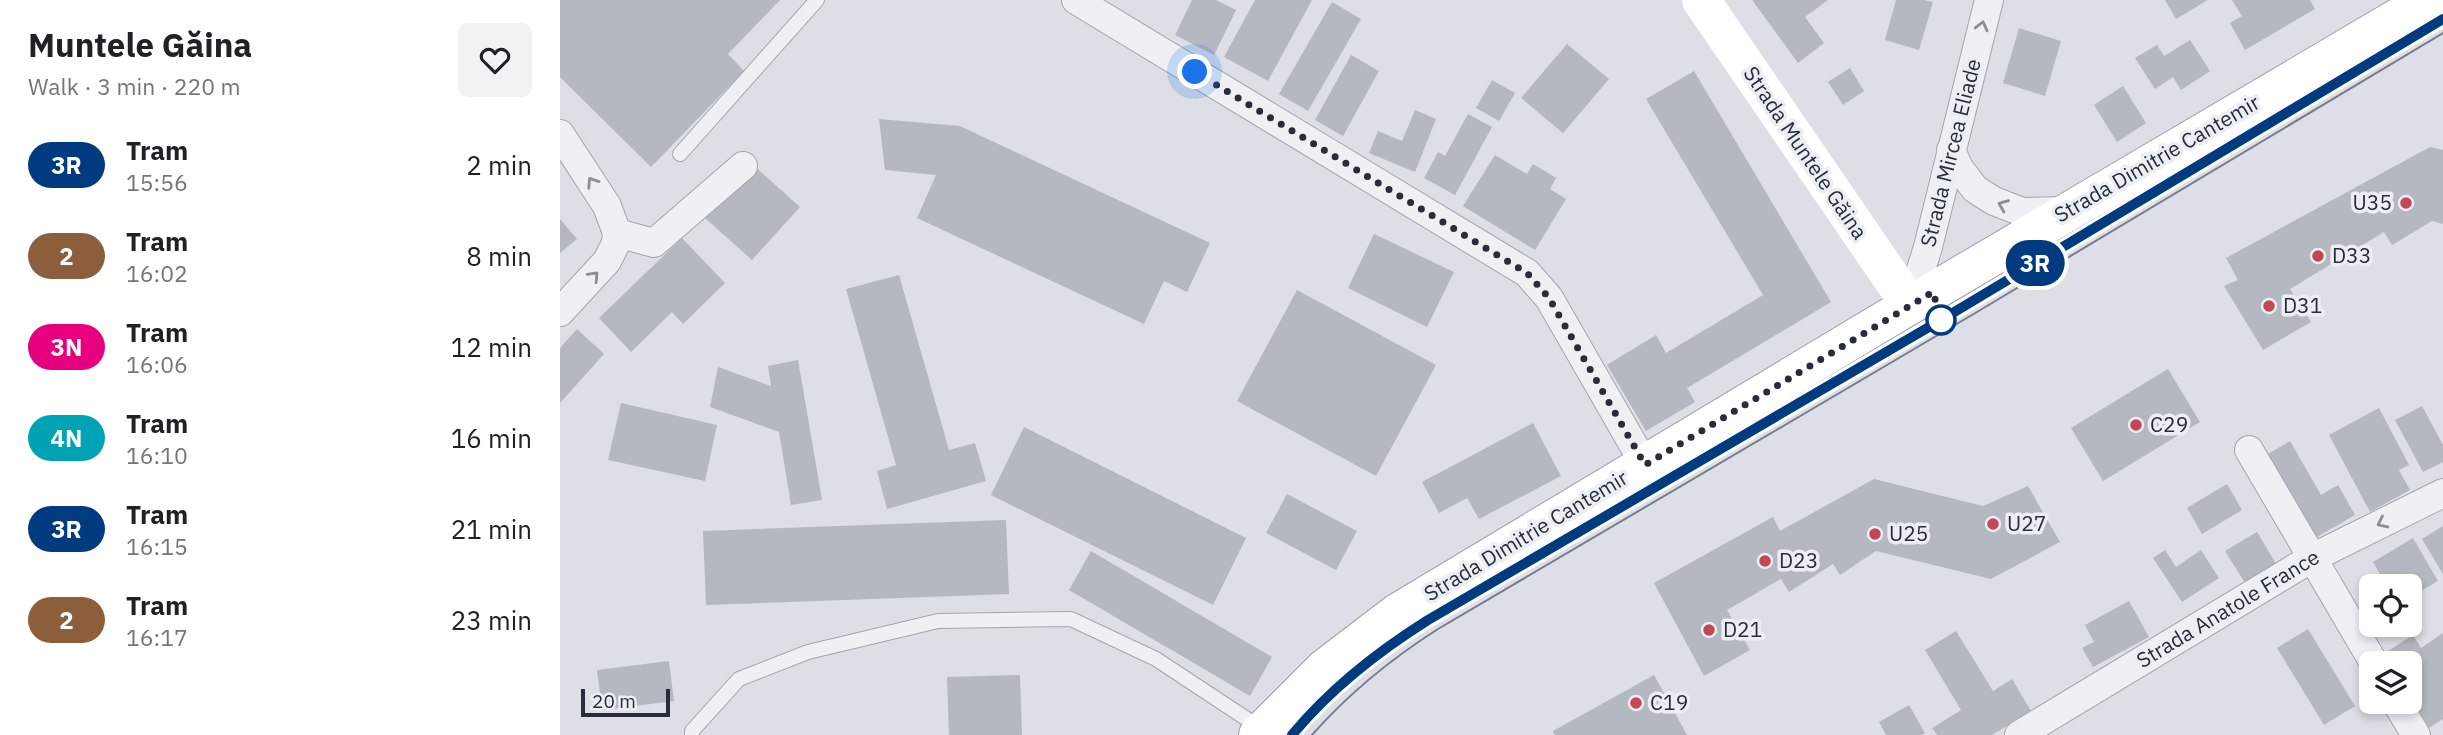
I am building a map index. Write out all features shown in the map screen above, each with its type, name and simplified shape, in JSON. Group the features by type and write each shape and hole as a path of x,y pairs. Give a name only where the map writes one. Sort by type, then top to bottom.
{"main road":[{"name":"Strada Muntele Găina","path":"1701,0 1910,305"},
{"name":"Strada Dimitrie Cantemir","path":"1260,732 1325,668 1388,620 1910,305 2428,0"}],"street":[{"path":"1076,0 1527,273 1549,298 1645,465"},
{"name":"Strada Mircea Eliade","path":"1910,305 1928,247 1989,0"},
{"path":"560,134 607,206 617,233 607,261 560,312"},
{"path":"1951,149 1959,168 1975,189 1994,201 2022,212 2070,211"},
{"path":"617,233 654,243 743,166"},
{"path":"2249,450 2367,651"},
{"name":"Strada Anatole France","path":"2019,735 2312,558 2443,493"},
{"path":"2403,714 2416,735"}],"lane":[{"path":"680,154 817,0"},
{"path":"692,735 739,679 808,652 938,621 1071,619 1156,659 1260,732"}],"building":[{"path":"560,0 780,0 728,54 744,71 651,167 560,77"},
{"path":"1192,0 1216,0 1236,10 1214,55 1175,35"},
{"path":"1255,0 1312,0 1268,81 1224,57"},
{"path":"1752,0 1828,0 1805,17 1824,43 1798,63"},
{"path":"1896,0 1933,2 1919,50 1885,40"},
{"path":"2165,0 2208,0 2176,19"},
{"path":"2232,0 2310,0 2315,9 2245,50 2230,23 2242,16"},
{"path":"1332,2 1361,19 1308,111 1279,94"},
{"path":"2019,28 2061,41 2045,96 2003,83"},
{"path":"2190,40 2210,71 2181,90 2173,77 2155,89 2135,58 2157,45 2164,56"},
{"path":"1567,44 1609,79 1563,133 1521,98"},
{"path":"1351,55 1379,71 1343,136 1315,120"},
{"path":"1850,68 1864,91 1843,105 1828,82"},
{"path":"1694,71 1831,302 1687,388 1695,402 1646,431 1607,365 1656,335 1666,353 1763,295 1646,99"},
{"path":"1492,80 1515,93 1499,121 1476,108"},
{"path":"2123,86 2146,123 2117,142 2094,105"},
{"path":"1415,110 1436,119 1415,172 1369,153 1378,131 1402,141"},
{"path":"1468,114 1492,127 1455,195 1424,178 1438,152 1445,156"},
{"path":"879,119 960,126 1210,243 1187,292 1164,281 1144,324 917,218 936,175 885,170"},
{"path":"2430,147 2443,150 2443,224 2432,221 2392,245 2384,232 2290,289 2311,322 2263,350 2224,286 2238,280 2226,258"},
{"path":"1495,155 1527,174 1533,164 1556,178 1550,189 1566,199 1535,250 1463,206"},
{"path":"753,165 800,207 752,260 705,218"},
{"path":"560,219 577,239 560,253"},
{"path":"1374,234 1454,272 1427,327 1348,288"},
{"path":"682,238 725,283 683,324 672,312 631,352 599,318"},
{"path":"899,275 949,450 975,443 986,481 887,509 877,471 896,465 846,289"},
{"path":"1297,290 1436,365 1376,476 1237,401"},
{"path":"577,329 604,354 560,403 560,348"},
{"path":"798,360 822,500 791,505 779,432 710,407 718,367 771,386 768,366"},
{"name":"C29","path":"2168,369 2200,422 2103,481 2071,428"},
{"path":"621,403 717,425 705,481 608,460"},
{"path":"2422,406 2443,445 2443,462 2423,472 2395,420"},
{"path":"2379,408 2409,465 2399,470 2410,490 2370,512 2329,435"},
{"path":"1533,423 1561,476 1479,519 1467,498 1439,513 1422,482"},
{"path":"1024,427 1246,538 1213,605 991,495"},
{"path":"2290,441 2321,495 2338,485 2355,515 2317,537 2268,454"},
{"path":"1874,479 1983,506 2028,486 2060,542 1991,579 1876,551 1840,575 1833,564 1789,592 1781,579 1727,610 1750,650 1704,676 1654,583 1773,517 1780,531"},
{"path":"2227,484 2242,510 2202,534 2187,508"},
{"path":"1287,494 1357,531 1336,570 1266,533"},
{"path":"1006,520 1009,594 706,605 703,531"},
{"path":"2443,526 2443,574 2422,539"},
{"path":"2257,532 2278,567 2247,586 2225,551"},
{"path":"2413,538 2438,581 2422,590 2422,574 2380,574 2373,562"},
{"path":"2165,550 2176,567 2201,550 2219,578 2182,602 2153,558"},
{"path":"1091,551 1272,657 1250,696 1069,590"},
{"path":"2129,601 2149,637 2093,667 2082,648 2094,642 2085,625"},
{"path":"2308,629 2355,706 2324,725 2277,648"},
{"path":"1956,631 1993,691 2012,679 2031,711 1992,735 1937,735 1932,728 1961,710 1925,650"},
{"path":"2443,633 2443,719 2429,728 2420,714 2422,651 2388,651 2410,637 2414,637 2421,648"},
{"path":"669,661 674,701 602,710 597,670"},
{"path":"1020,675 1022,735 949,735 947,677"},
{"name":"C19","path":"1654,675 1687,735 1555,735 1553,731"},
{"path":"1909,705 1925,733 1886,735 1879,722"}],"tram line":[{"path":"1292,735 1356,672 1428,620 1941,319 2443,19"},
{"name":"3R","path":"1292,735 1323,701 1367,662 1428,620 1941,320 2443,19"},
{"path":"1312,735 1371,678 1438,629 1977,312 2443,33"}],"place":[{"name":"U35","path":"2406,203"},
{"name":"D33","path":"2318,256"},
{"name":"D31","path":"2269,306"},
{"name":"C29","path":"2136,425"},
{"name":"U27","path":"1993,524"},
{"name":"U25","path":"1875,534"},
{"name":"D23","path":"1765,561"},
{"name":"D21","path":"1709,630"},
{"name":"C19","path":"1636,703"}],"route":[{"path":"1195,72 1527,273 1549,298 1645,465 1933,292 1941,320"}]}
